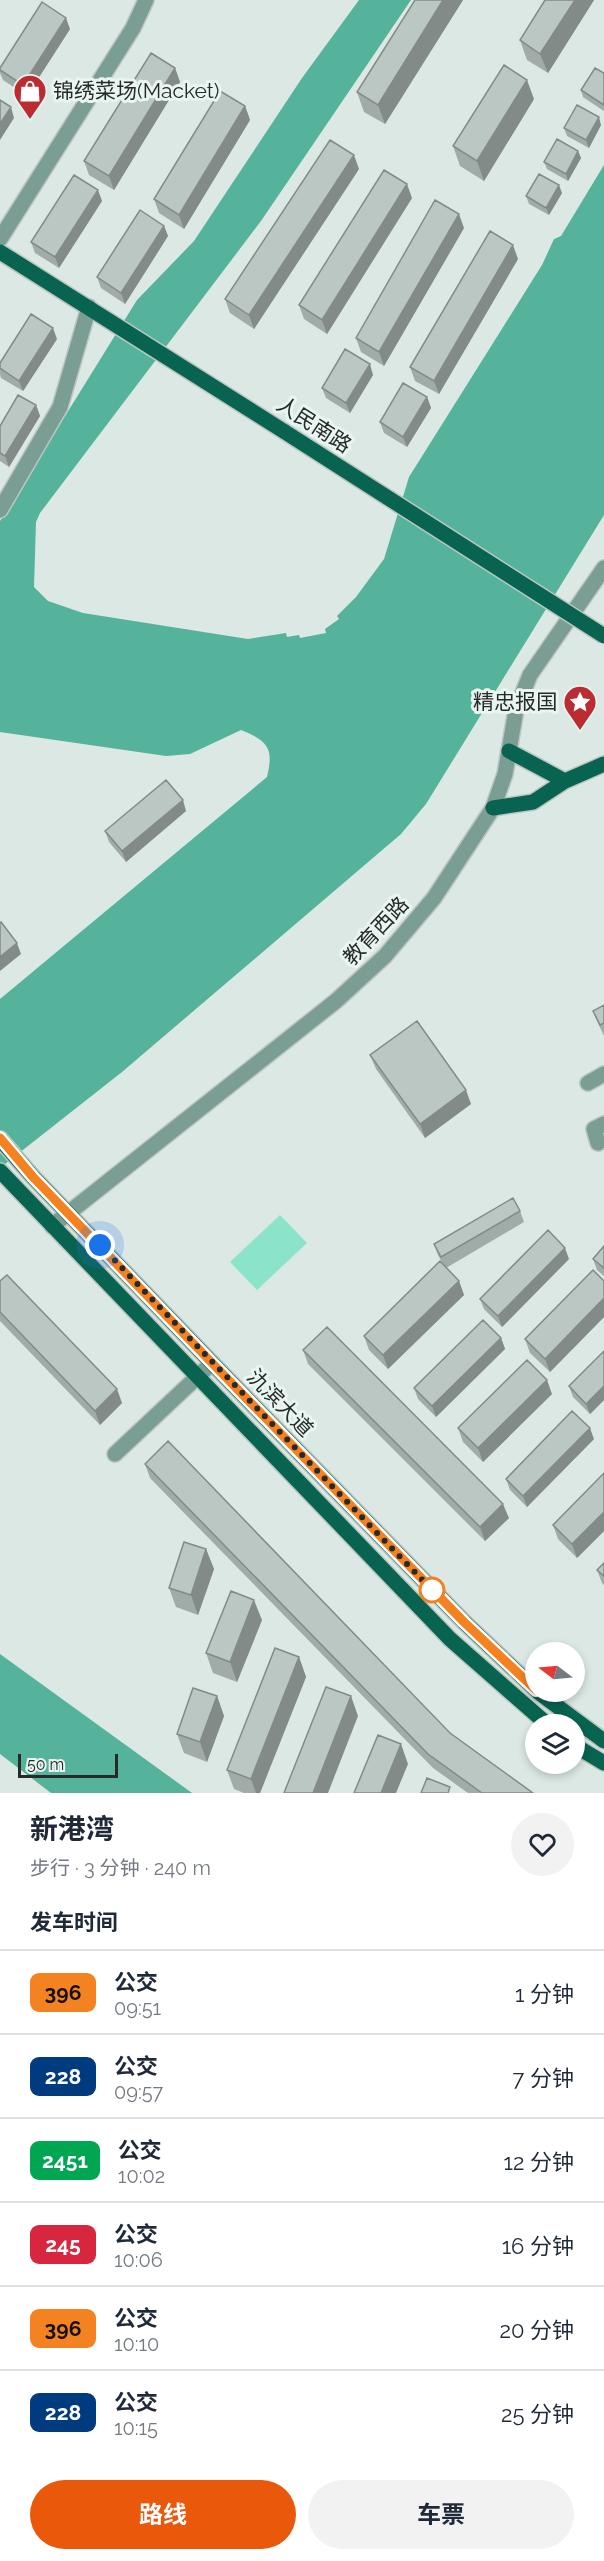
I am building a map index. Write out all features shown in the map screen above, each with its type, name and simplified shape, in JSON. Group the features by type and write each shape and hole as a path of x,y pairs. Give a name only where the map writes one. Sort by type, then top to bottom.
{"main road":[{"name":"人民南路","path":"0,252 112,321 604,636"},
{"path":"508,751 565,781"},
{"path":"493,808 533,802 565,781 604,764"},
{"name":"氿滨大道","path":"0,1139 33,1177 212,1363 464,1622 525,1680"},
{"name":"氿滨大道","path":"0,1170 450,1639 535,1714"},
{"name":"氿滨大道","path":"552,1702 604,1741"},
{"path":"585,1752 604,1763"}],"street":[{"path":"0,239 133,28 146,0"},
{"path":"0,510 60,407 89,307"},
{"name":"教育西路","path":"52,1226 309,1023 386,956 434,898 493,808 505,774 516,710 530,675 604,568"},
{"path":"588,1083 604,1074"},
{"path":"598,1143 594,1129 604,1124"},
{"path":"115,1454 212,1363"}],"shaded area":[{"path":"359,0 411,0 261,221 40,513 36,522 34,587 48,601 83,613 248,639 286,633 287,637 299,635 300,638 326,633 325,629 339,619 337,616 356,597 384,559 409,477 542,265 554,239 561,236 604,165 604,515 426,804 401,834 122,1072 0,1168 0,999 267,777 270,759 263,742 241,730 190,754 166,756 0,732 0,521 137,300 194,241 302,78"},
{"path":"280,1215 307,1243 257,1290 230,1262"},
{"path":"0,1654 192,1793 51,1793 0,1754"}],"building":[{"path":"415,0 443,0 378,105 357,92"},
{"path":"545,0 575,0 540,54 520,40"},
{"path":"42,2 66,18 23,85 0,68"},
{"path":"151,53 175,68 109,176 84,161"},
{"path":"504,65 527,80 477,161 453,146"},
{"path":"595,68 604,73 604,105 581,90"},
{"path":"220,91 245,106 179,215 154,199"},
{"path":"0,100 11,107 0,124"},
{"path":"577,105 599,117 586,140 564,128"},
{"path":"557,139 578,151 566,174 544,162"},
{"path":"330,140 354,155 249,315 225,299"},
{"path":"384,170 407,184 322,320 299,305"},
{"path":"539,174 559,185 546,208 526,196"},
{"path":"74,175 98,190 55,257 31,242"},
{"path":"435,200 459,214 379,352 356,338"},
{"path":"140,210 164,226 121,293 97,277"},
{"path":"490,231 513,245 434,381 410,367"},
{"path":"31,314 53,328 19,381 0,368 0,363"},
{"path":"345,349 370,364 346,403 322,388"},
{"path":"403,383 427,397 403,437 380,422"},
{"path":"18,395 36,405 5,456 0,453 0,426"},
{"path":"166,780 183,800 122,851 105,831"},
{"path":"0,923 17,943 0,957"},
{"path":"604,1005 604,1023 600,1025 593,1011"},
{"path":"417,1021 466,1090 420,1124 370,1055"},
{"path":"513,1198 520,1211 441,1257 434,1244"},
{"path":"548,1230 565,1248 498,1316 480,1299"},
{"path":"604,1246 604,1268 593,1259"},
{"path":"440,1261 459,1281 383,1355 364,1336"},
{"path":"593,1270 604,1281 604,1298 545,1359 525,1339"},
{"path":"7,1275 117,1389 95,1411 0,1312 0,1281"},
{"path":"483,1320 501,1338 432,1406 414,1388"},
{"path":"327,1327 503,1504 480,1527 303,1350"},
{"path":"604,1351 604,1386 586,1404 569,1386"},
{"path":"527,1360 547,1380 478,1448 458,1428"},
{"path":"572,1411 590,1428 523,1496 506,1479"},
{"path":"168,1441 450,1733 533,1793 482,1793 428,1754 145,1464"},
{"path":"604,1473 604,1512 572,1544 553,1525"},
{"path":"184,1542 206,1549 191,1595 169,1588"},
{"path":"604,1563 604,1576 597,1570"},
{"path":"231,1591 254,1600 230,1662 206,1653"},
{"path":"275,1648 299,1657 251,1779 227,1770"},
{"path":"326,1687 351,1696 313,1793 284,1793"},
{"path":"193,1688 217,1696 200,1742 177,1734"},
{"path":"378,1735 401,1744 381,1793 354,1793"},
{"path":"427,1778 450,1787 448,1793 421,1793"}],"bus line":[{"name":"396","path":"0,1138 33,1177 212,1363 464,1622 525,1680"}],"place":[{"name":"锦绣菜场(Macket)","path":"30,120"},
{"name":"精忠报国","path":"580,731"}],"route":[{"path":"100,1245 432,1590"}]}
